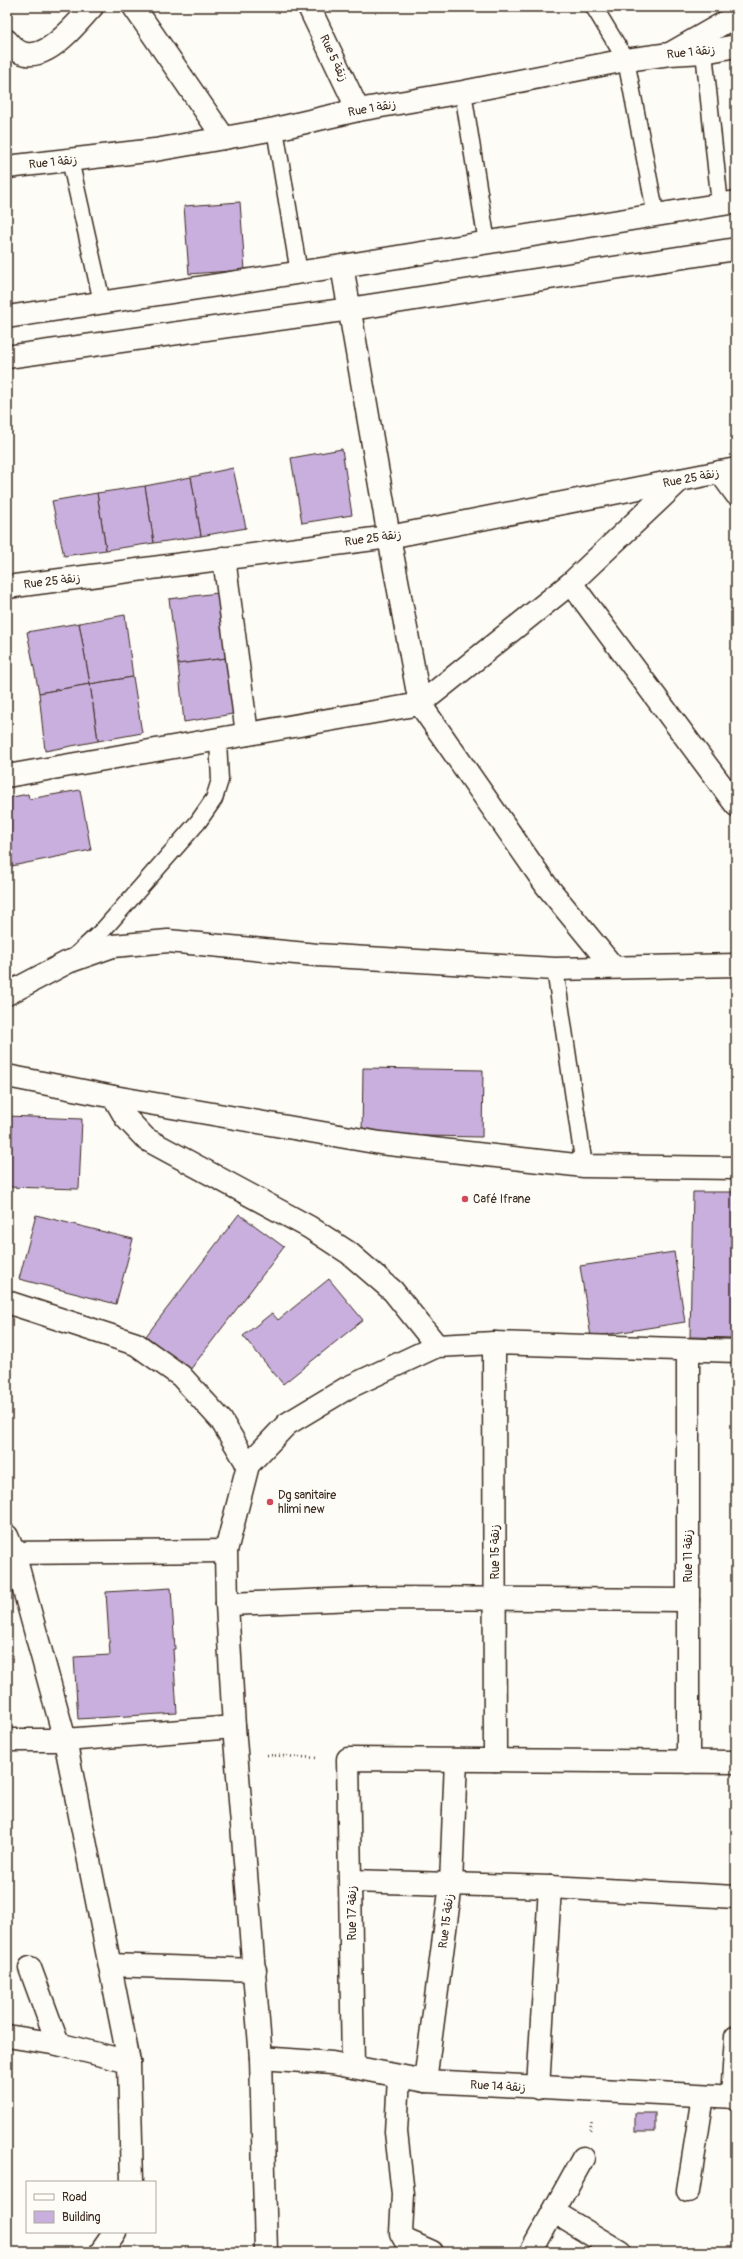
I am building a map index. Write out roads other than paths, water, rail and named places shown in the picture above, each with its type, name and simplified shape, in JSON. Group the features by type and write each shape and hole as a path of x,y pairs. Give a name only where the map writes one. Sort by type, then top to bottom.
{"street":[{"path":"7,41 16,51 24,55 35,54 58,44 92,7"},
{"path":"134,7 224,138"},
{"name":"Rue 5 زنقة","path":"309,7 358,110"},
{"path":"670,54 736,16"},
{"name":"Rue 1 زنقة","path":"7,167 70,160 224,138 275,129 358,110 463,92 626,60 670,54 704,52 736,46"},
{"path":"7,317 342,266 728,204"},
{"path":"7,357 350,309 736,250"},
{"path":"342,266 389,537 420,704 546,885 613,967"},
{"path":"728,470 736,494"},
{"name":"Rue 25 زنقة","path":"7,587 389,537 728,470"},
{"path":"7,776 420,704 571,583 680,480"},
{"path":"224,558 248,734"},
{"path":"571,583 736,805"},
{"path":"7,994 68,962 113,946 168,941 318,955 555,968 736,965"},
{"path":"7,1076 114,1097 380,1143 584,1166 736,1168"},
{"path":"114,1097 126,1118 146,1139 309,1227 349,1253 393,1291 438,1346"},
{"path":"7,1302 136,1344 181,1376 221,1420 248,1465"},
{"path":"266,2252 261,2058 255,1970 236,1754 226,1604 226,1551 248,1465 287,1424 347,1388 438,1346 494,1343 688,1351 736,1351"},
{"name":"Rue 15 زنقة","path":"494,1343 495,1760"},
{"name":"Rue 11 زنقة","path":"688,1351 688,1762"},
{"path":"132,2181 129,2062 65,1740 9,1547 226,1551"},
{"path":"226,1604 381,1598 688,1600"},
{"path":"7,1740 65,1740 234,1727"},
{"name":"Rue 17 زنقة","path":"353,2067 352,1881 348,1759 456,1760"},
{"path":"456,1760 736,1762"},
{"name":"Rue 15 زنقة","path":"425,2082 451,1884 456,1760"},
{"path":"352,1881 550,1887 736,1896"},
{"path":"538,2088 550,1887"},
{"path":"110,1965 255,1970"},
{"path":"30,1968 58,2044"},
{"path":"8,2035 58,2044 129,2062"},
{"path":"734,2097 736,2037"},
{"name":"Rue 14 زنقة","path":"261,2058 332,2063 425,2082 734,2097"},
{"path":"399,2077 396,2132 403,2194 401,2233 405,2240 426,2249"},
{"path":"688,2191 703,2096"},
{"path":"531,2252 583,2158"},
{"path":"554,2212 620,2252"},
{"path":"101,2252 114,2233"}],"lane":[{"path":"594,7 626,60 656,216"},
{"path":"704,52 728,204"},
{"path":"463,92 488,242"},
{"path":"275,129 299,272"},
{"path":"70,160 102,302"},
{"path":"68,962 104,929 198,822 214,799 220,780 218,740"},
{"path":"555,968 584,1166"}],"place":[{"name":"Café Ifrane","path":"465,1199"},
{"name":"Dg sanitaire hlimi new","path":"270,1502"}]}
